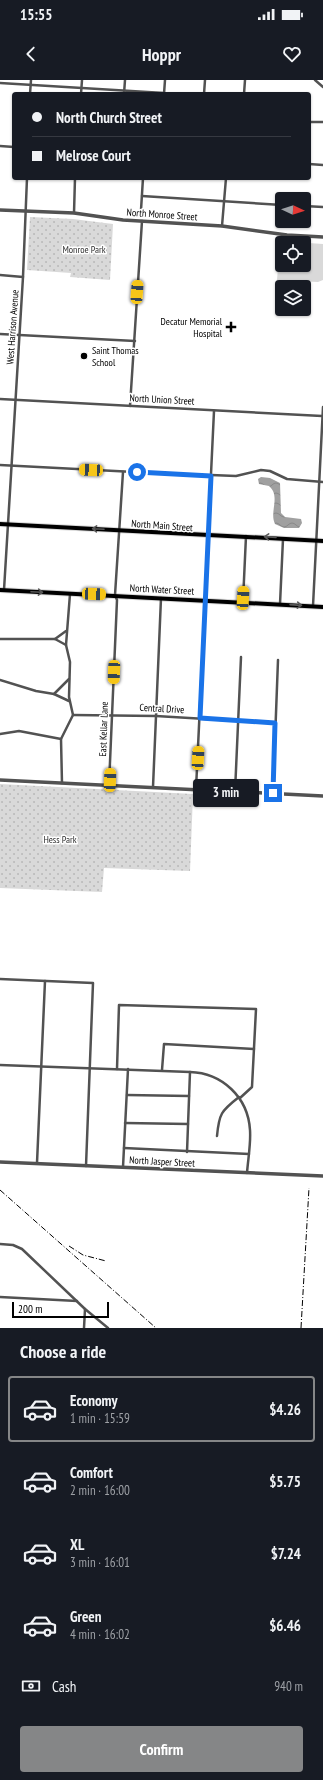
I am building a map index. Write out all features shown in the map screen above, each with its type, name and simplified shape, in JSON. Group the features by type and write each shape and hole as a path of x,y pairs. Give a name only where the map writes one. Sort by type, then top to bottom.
{"main road":[{"name":"North Main Street","path":"0,524 323,541"},
{"name":"North Water Street","path":"2,590 323,606"}],"street":[{"path":"30,92 31,80"},
{"path":"81,92 82,80"},
{"path":"124,90 125,80"},
{"path":"164,92 165,80"},
{"path":"204,92 205,80"},
{"path":"244,92 245,80"},
{"path":"315,80 323,87"},
{"path":"0,82 151,92"},
{"path":"311,122 323,122"},
{"path":"0,146 12,147"},
{"path":"311,164 323,165"},
{"name":"West Harrison Avenue","path":"2,590 8,524 20,335 27,180"},
{"path":"74,213 75,180"},
{"path":"141,210 143,180"},
{"path":"222,226 226,180"},
{"path":"142,196 275,204"},
{"path":"311,206 323,207"},
{"name":"North Monroe Street","path":"0,210 74,213 142,221 222,226 287,235 323,237"},
{"path":"130,406 142,221"},
{"path":"0,275 23,276"},
{"path":"0,334 135,341"},
{"name":"North Union Street","path":"0,399 322,416"},
{"path":"313,606 315,540 323,407"},
{"path":"196,789 214,410"},
{"path":"0,465 234,477 262,470 270,471 287,479 323,482"},
{"name":"East Kellar Lane","path":"109,785 117,600 115,595 123,472"},
{"path":"243,601 246,536"},
{"path":"280,604 284,538"},
{"path":"62,783 61,739 73,715 69,701 69,655 66,645 70,594"},
{"path":"153,787 161,597"},
{"path":"55,639 67,631"},
{"path":"0,639 55,639 66,645"},
{"path":"235,792 241,657"},
{"path":"273,793 278,660"},
{"path":"54,694 69,678"},
{"path":"0,680 36,691 54,694 69,701"},
{"name":"Central Drive","path":"73,715 112,714 275,723"},
{"path":"0,734 19,731 61,739"},
{"path":"0,780 323,796"},
{"path":"0,979 93,983 86,1166"},
{"path":"37,1163 45,981"},
{"path":"117,1068 120,1005 256,1009 252,1087 224,1108 220,1114 217,1136"},
{"path":"162,1070 164,1044 254,1049"},
{"path":"0,1065 162,1070 190,1072 214,1076 239,1098 250,1129 247,1173"},
{"path":"123,1167 128,1069"},
{"path":"187,1152 190,1072"},
{"path":"127,1095 189,1096"},
{"path":"125,1123 188,1124"},
{"path":"124,1148 249,1154"},
{"name":"North Jasper Street","path":"0,1162 323,1176"},
{"path":"0,1244 13,1245 22,1249 85,1309 108,1328"},
{"path":"0,1297 77,1301"},
{"path":"84,1328 85,1309"}],"green space":[{"name":"Monroe Park","path":"30,217 73,219 113,224 110,280 70,277 71,273 27,270"},
{"path":"311,243 323,244 323,280 318,282 311,282 311,280 277,280 278,272 311,272"},
{"name":"Hess Park","path":"0,784 193,794 190,871 104,868 102,892 0,888"}],"water":[{"path":"261,477 270,478 280,483 281,513 285,517 301,519 302,523 299,528 284,528 275,524 273,514 275,499 274,494 269,486 259,484 258,479"}],"railway":[{"path":"301,1328 309,1188"},
{"path":"0,1190 156,1328"},
{"path":"69,1246 83,1255 106,1261"}],"place":[{"name":"Decatur Memorial Hospital","path":"231,327"},
{"name":"Saint Thomas School","path":"84,356"}],"route":[{"path":"137,472 211,476 204,599 200,718 238,722 275,723 273,793"}]}
